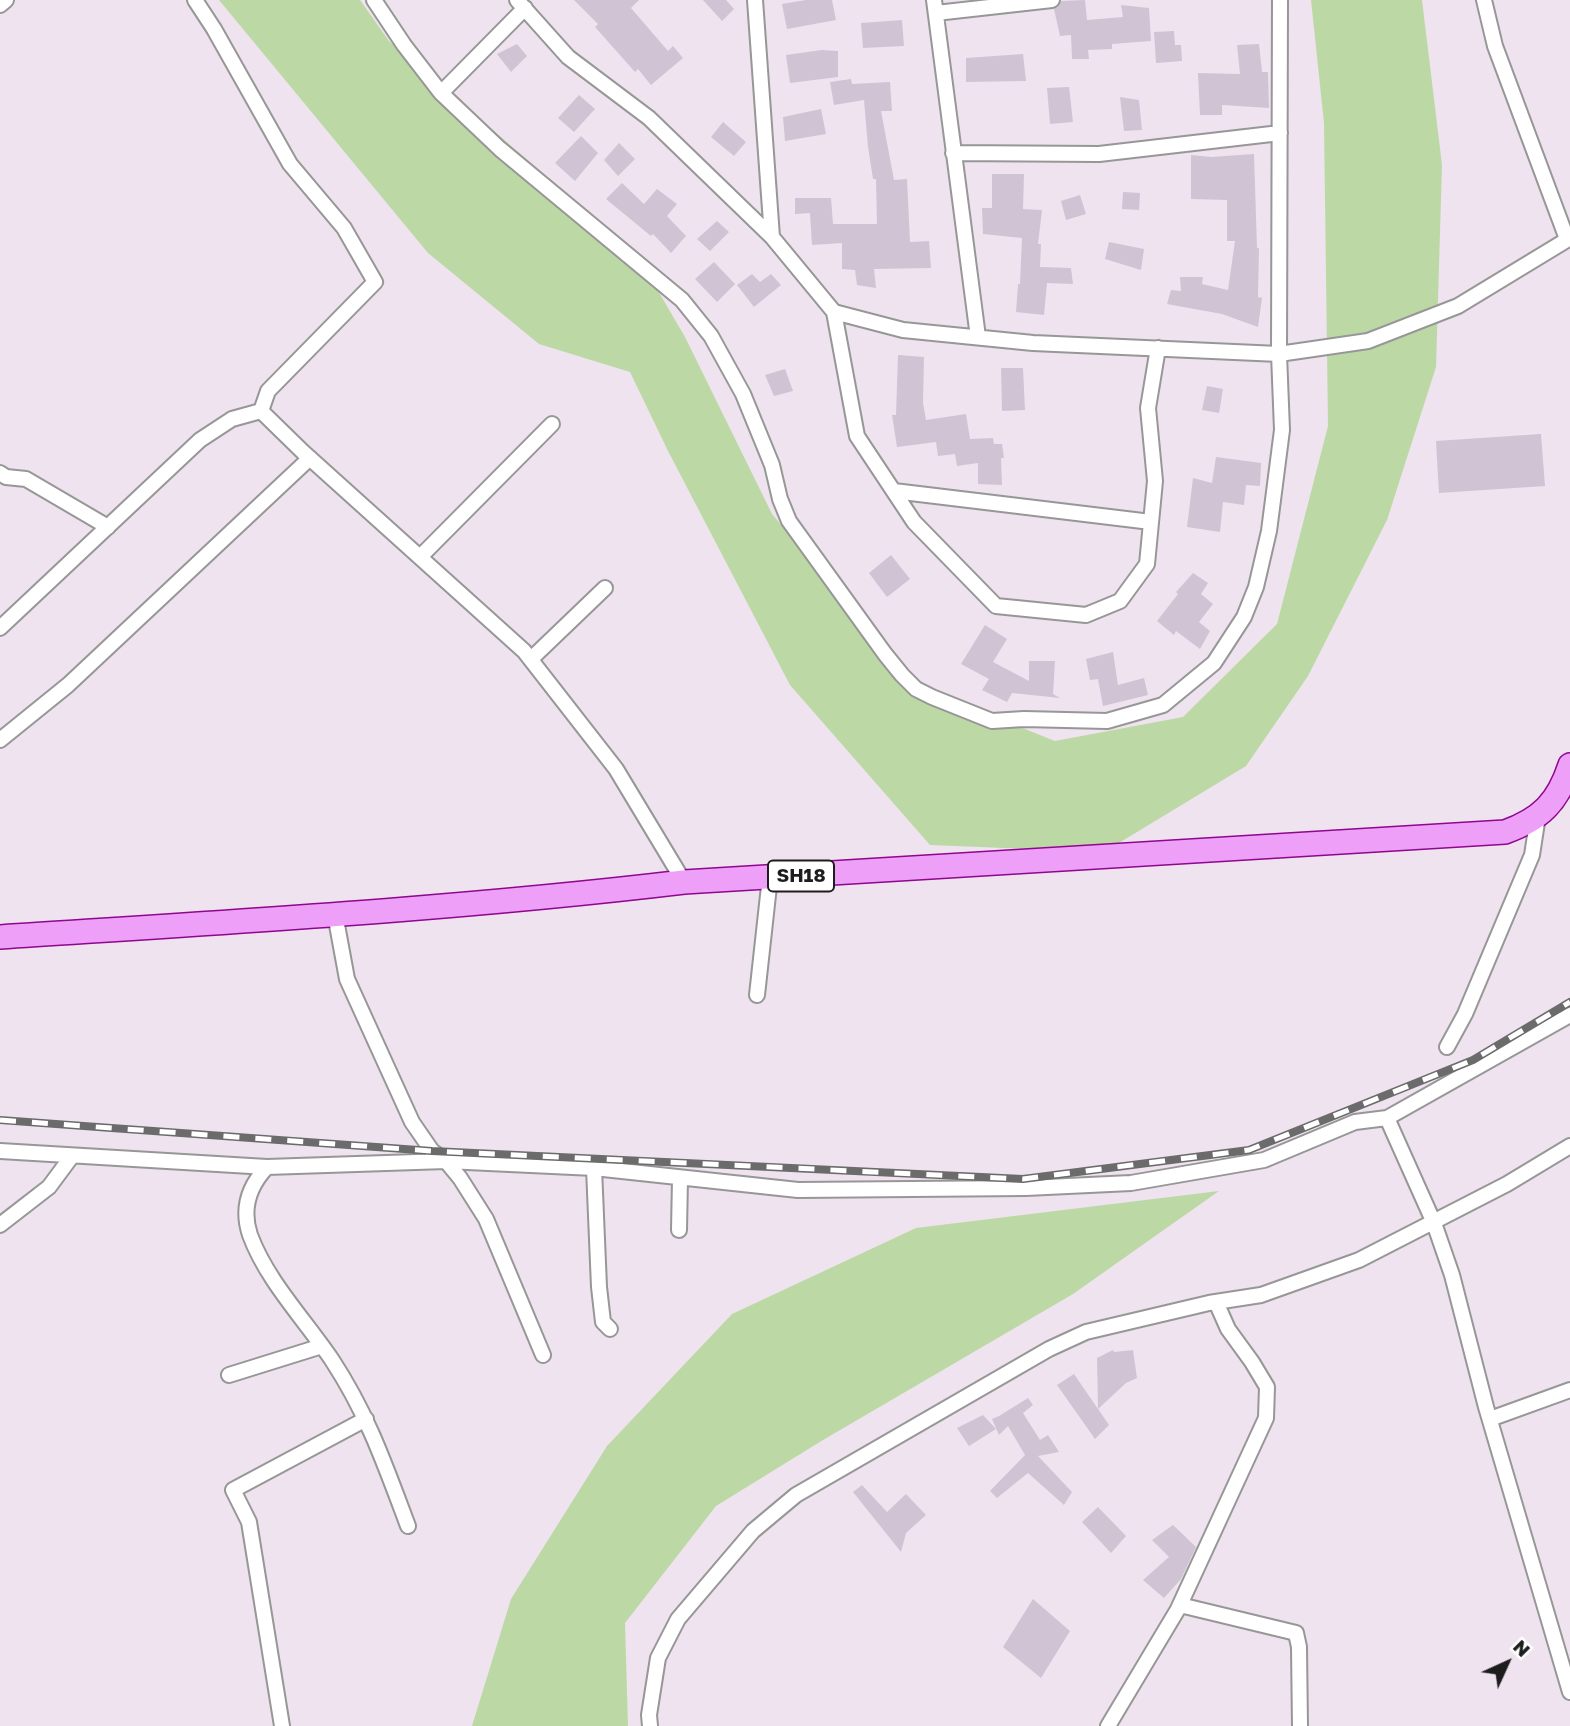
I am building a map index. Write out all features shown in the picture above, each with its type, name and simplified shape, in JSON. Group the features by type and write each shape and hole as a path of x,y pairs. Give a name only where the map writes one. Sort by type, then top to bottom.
{"main road":[{"name":"SH18","path":"0,937 335,914 580,894 684,882 1505,832 1523,826 1538,816 1563,787 1570,765"}],"street":[{"path":"0,5 6,0"},
{"path":"195,0 290,164 344,228 375,282 330,331 268,391 261,411"},
{"path":"374,0 441,93 500,149 682,300 711,336 743,394 772,465 780,499 789,521 885,654 916,689 992,721 1107,721 1163,705 1214,663 1244,617 1256,587 1269,531 1282,430 1279,354 1280,0"},
{"path":"755,0 772,237"},
{"path":"978,337 935,6 1052,0"},
{"path":"834,312 903,330 1033,343 1279,354 1368,341 1458,306 1568,239 1494,46 1484,0"},
{"path":"441,93 521,3 568,57 649,118 772,237 834,312 857,436 914,522 996,606 1086,615 1120,600 1147,564 1155,481 1148,408 1158,348"},
{"path":"953,153 1099,153 1280,134"},
{"path":"261,411 531,659 616,769 684,882"},
{"path":"0,628 200,440 232,419 261,411"},
{"path":"420,557 552,424"},
{"path":"0,740 68,685 310,458"},
{"path":"0,473 6,477 26,479 108,527"},
{"path":"894,491 1151,522"},
{"path":"531,659 605,588"},
{"path":"1447,1047 1465,1014 1532,855 1538,816"},
{"path":"757,995 770,877"},
{"path":"335,914 348,979 412,1122 432,1151 446,1161 460,1178 486,1219 542,1355"},
{"path":"0,1151 267,1167 446,1161 594,1168 798,1190 1026,1188 1131,1183 1264,1160 1355,1122 1387,1118 1570,1014"},
{"path":"1387,1118 1434,1223 1452,1275 1490,1419 1570,1692"},
{"path":"650,1726 649,1715 658,1658 678,1619 753,1531 796,1495 1049,1349 1086,1332 1130,1320 1261,1294 1359,1260 1507,1184 1570,1146"},
{"path":"0,1225 49,1187 72,1156"},
{"path":"267,1167 254,1181 245,1203 250,1234 269,1269 322,1346 366,1419 408,1526"},
{"path":"594,1168 599,1287 603,1322 610,1329"},
{"path":"678,1230 680,1178"},
{"path":"1108,1726 1180,1605 1266,1418 1267,1387 1228,1329 1216,1302"},
{"path":"229,1375 322,1346"},
{"path":"1490,1419 1570,1390"},
{"path":"282,1726 249,1522 233,1490 366,1419"},
{"path":"1180,1605 1296,1633 1300,1726"}],"shaded area":[{"path":"219,0 360,0 389,41 636,253 685,337 772,514 915,685 1055,741 1183,717 1277,624 1328,426 1324,123 1311,0 1422,0 1442,165 1436,367 1387,520 1308,676 1246,766 1104,852 930,845 790,685 668,451 630,372 539,344 428,253"},
{"path":"1219,1191 1073,1294 823,1440 716,1506 625,1623 628,1726 472,1726 511,1599 607,1446 732,1314 916,1228"}],"building":[{"path":"574,0 639,0 631,8 668,51 673,46 683,58 651,85 638,69 635,72 595,27 598,24"},
{"path":"703,0 726,0 734,9 722,21"},
{"path":"832,0 836,20 787,29 782,4"},
{"path":"1085,0 1087,20 1123,17 1121,5 1149,8 1151,41 1112,44 1112,49 1088,50 1089,59 1072,59 1071,35 1060,36 1054,9 1061,1"},
{"path":"902,20 904,46 863,48 861,23"},
{"path":"1174,31 1175,45 1181,45 1182,61 1156,63 1154,32"},
{"path":"517,44 527,56 511,72 497,54"},
{"path":"1259,44 1262,72 1268,72 1269,108 1222,105 1222,115 1200,115 1198,73 1240,74 1237,45"},
{"path":"822,50 838,51 838,77 790,83 786,55"},
{"path":"1023,54 1026,81 966,82 966,58"},
{"path":"851,79 852,84 890,82 892,111 881,111 894,180 907,179 910,242 929,241 931,268 874,269 876,288 857,285 855,270 842,269 842,243 812,245 810,213 795,214 795,198 831,198 833,224 877,224 876,179 873,179 868,147 864,100 834,105 830,82"},
{"path":"1069,87 1073,122 1050,124 1047,88"},
{"path":"579,95 595,109 574,132 558,118"},
{"path":"1120,97 1139,100 1142,130 1124,131"},
{"path":"821,109 826,134 785,141 783,117"},
{"path":"723,122 746,142 734,156 711,137"},
{"path":"581,136 598,153 575,181 555,163"},
{"path":"619,143 635,159 618,176 604,160"},
{"path":"1254,154 1259,248 1258,297 1262,298 1258,327 1222,314 1167,304 1171,290 1181,291 1180,277 1203,277 1202,284 1228,290 1235,241 1227,241 1227,200 1191,199 1191,155 1211,157"},
{"path":"992,174 1024,174 1023,209 1042,210 1038,244 1041,244 1040,267 1071,268 1073,284 1047,283 1044,315 1016,312 1022,238 983,234 982,208 992,208"},
{"path":"622,183 644,204 657,189 677,204 667,216 686,236 671,253 653,234 651,236 606,199"},
{"path":"1123,192 1140,193 1139,210 1122,209"},
{"path":"1080,195 1086,214 1066,220 1061,201"},
{"path":"717,221 729,232 710,251 697,239"},
{"path":"1109,242 1144,249 1141,270 1105,259"},
{"path":"714,262 735,284 717,302 695,279"},
{"path":"752,274 760,282 771,274 781,285 754,307 737,285"},
{"path":"898,355 924,357 923,403 926,420 966,414 970,439 993,438 994,444 1002,444 1002,485 978,484 978,463 957,466 955,454 938,456 936,442 897,447 892,415 896,415"},
{"path":"1001,368 1023,368 1025,410 1002,411"},
{"path":"785,369 793,391 774,396 765,375"},
{"path":"1207,386 1223,389 1219,413 1202,410"},
{"path":"1541,434 1545,486 1439,493 1436,441"},
{"path":"1216,457 1261,463 1260,486 1246,485 1244,505 1223,502 1220,532 1187,527 1193,478 1212,483"},
{"path":"891,555 910,579 887,597 869,573"},
{"path":"1193,573 1208,583 1201,594 1213,604 1199,622 1210,631 1200,649 1176,631 1174,635 1157,621 1178,594 1176,592"},
{"path":"985,625 1007,639 993,662 1029,681 1029,661 1055,661 1053,694 1060,698 1012,693 1007,702 982,690 989,679 961,664"},
{"path":"1113,652 1118,685 1144,678 1148,695 1103,706 1098,679 1090,680 1086,659"},
{"path":"1113,1350 1133,1350 1137,1378 1126,1383 1098,1409 1097,1358"},
{"path":"1074,1374 1109,1425 1095,1439 1057,1385"},
{"path":"1028,1398 1033,1405 1023,1413 1040,1440 1048,1435 1059,1452 1038,1456 1072,1492 1064,1505 1028,1473 997,1498 990,1491 1025,1455 1008,1426 999,1435 992,1419"},
{"path":"983,1415 996,1429 969,1446 957,1428"},
{"path":"862,1485 887,1512 906,1494 926,1515 906,1533 901,1552 853,1492"},
{"path":"1098,1507 1126,1536 1111,1553 1082,1522"},
{"path":"1173,1525 1196,1547 1181,1579 1164,1598 1143,1580 1169,1557 1152,1540"},
{"path":"1033,1599 1070,1631 1041,1678 1003,1647"}],"railway":[{"path":"0,1120 432,1151 1023,1179 1249,1150 1473,1060 1570,1002"}]}
